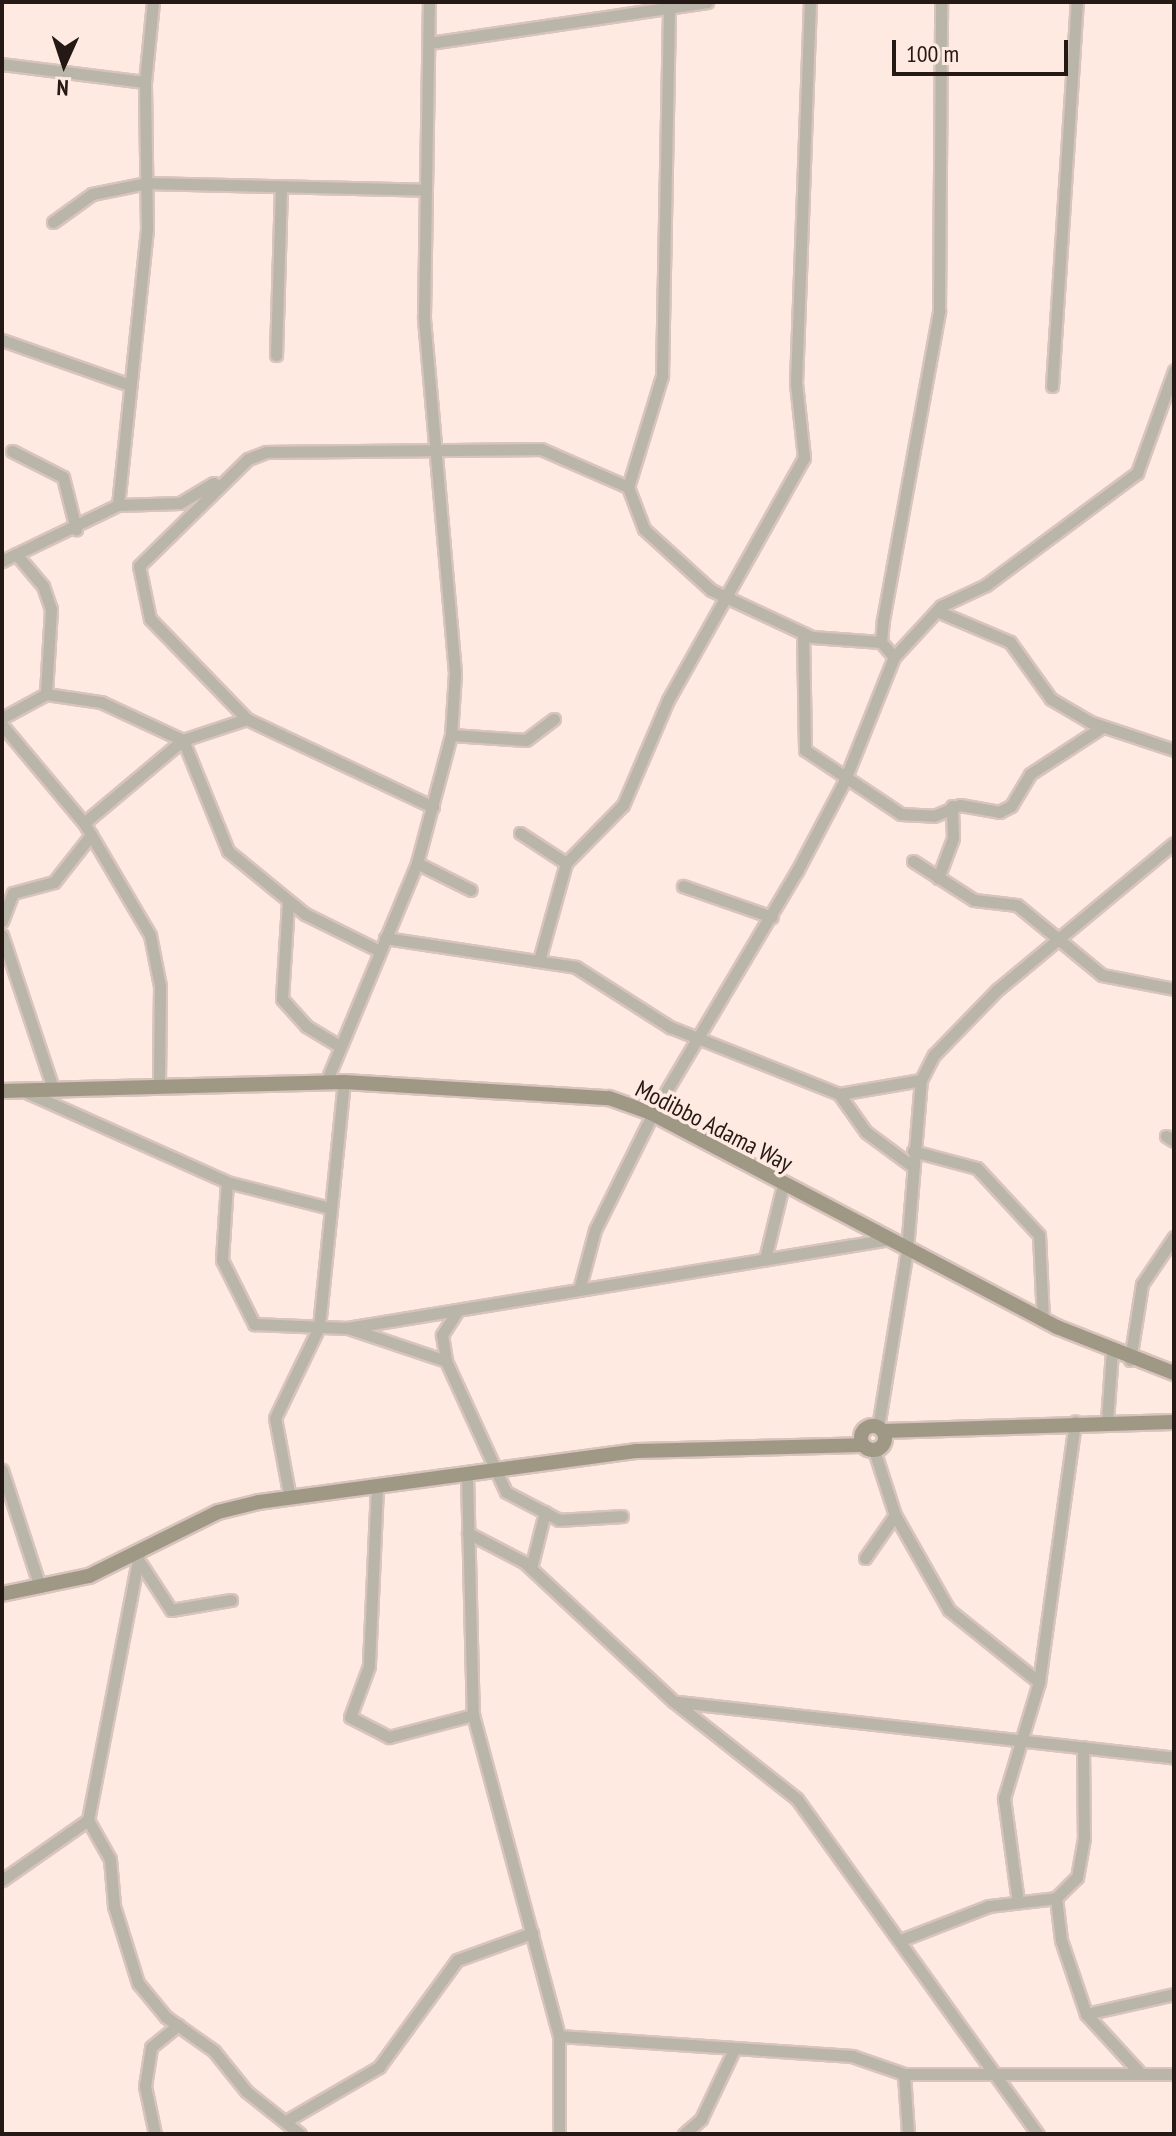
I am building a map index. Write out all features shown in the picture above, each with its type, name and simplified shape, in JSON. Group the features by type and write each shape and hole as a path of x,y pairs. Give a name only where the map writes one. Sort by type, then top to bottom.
{"main road":[{"name":"Modibbo Adama Way","path":"2,1091 326,1082 565,1090 652,1115 1043,1320 1130,1360 1174,1373"},
{"path":"2,1594 89,1576 140,1556 218,1512 290,1498 636,1451 832,1446 924,1430 1075,1420 1174,1422"}],"street":[{"path":"118,505 146,183 145,82 153,2"},
{"path":"326,1082 338,1045 417,863 451,735 455,673 432,452 426,190 429,2"},
{"path":"430,43 707,2"},
{"path":"540,957 566,863 594,827 618,813 668,700 804,458 796,383 810,2"},
{"path":"881,642 901,494 937,339 941,2"},
{"path":"1052,386 1077,2"},
{"path":"669,8 662,376 628,487 644,529 728,597 803,633 881,642 894,657"},
{"path":"2,64 145,82"},
{"path":"53,222 92,194 146,183 426,190"},
{"path":"276,355 281,188"},
{"path":"2,340 130,385"},
{"path":"579,1290 595,1230 652,1115 772,917 844,782 894,657 937,611 986,585 1137,473 1174,371"},
{"path":"2,561 76,529 118,505 180,503 266,452 541,449 628,487"},
{"path":"12,451 63,477 76,529"},
{"path":"224,476 139,566 150,619 247,719 433,807"},
{"path":"16,554 43,586 51,609 46,694"},
{"path":"937,611 1010,642 1051,699 1102,727 1174,750"},
{"path":"803,633 805,750 844,782 901,814 934,816 952,806 999,812 1011,806 1030,774 1102,727"},
{"path":"2,718 46,694 101,702 183,740 211,797 219,842 288,903 378,950"},
{"path":"84,823 183,740 247,719"},
{"path":"451,735 526,740 554,719"},
{"path":"2,725 84,823 158,960 159,1086"},
{"path":"938,878 953,838 952,806"},
{"path":"520,833 566,863"},
{"path":"2,921 13,893 54,882 91,835"},
{"path":"1039,1682 949,1610 895,1515 874,1438 907,1249 921,1080 954,1033 1052,939 1174,843"},
{"path":"913,861 974,900 1017,905 1052,939 1102,975 1174,989"},
{"path":"417,863 471,890"},
{"path":"683,886 772,917"},
{"path":"288,903 282,999 306,1026 338,1045"},
{"path":"2,935 54,1091"},
{"path":"385,938 507,960 540,957 576,967 645,1014 839,1094 921,1080"},
{"path":"290,1498 275,1418 319,1327 326,1207 344,1082"},
{"path":"24,1091 227,1182 326,1207"},
{"path":"839,1094 866,1132 912,1166"},
{"path":"913,1151 977,1168 1039,1235 1043,1320"},
{"path":"227,1182 222,1260 245,1314 254,1324 347,1328 890,1239"},
{"path":"765,1259 783,1185"},
{"path":"1130,1360 1142,1284 1174,1237"},
{"path":"458,1310 442,1335 446,1361 494,1472 518,1503 578,1521 622,1516"},
{"path":"347,1328 446,1361"},
{"path":"1107,1421 1112,1352"},
{"path":"1018,1902 1004,1798 1039,1682 1075,1420"},
{"path":"2,1470 40,1587"},
{"path":"467,1476 473,1715 559,2036 559,2134"},
{"path":"377,1487 369,1666 350,1717 389,1737 473,1715"},
{"path":"531,1568 545,1512"},
{"path":"865,1558 895,1515"},
{"path":"468,1533 531,1568 673,1701 797,1799 1038,2134"},
{"path":"140,1556 171,1610 231,1600"},
{"path":"140,1556 88,1820 110,1859 114,1906 138,1983 178,2025 300,2134"},
{"path":"673,1701 1023,1738 1174,1758"},
{"path":"901,1940 943,1920 1018,1902 1056,1898 1077,1877 1081,1859 1083,1747"},
{"path":"2,1880 88,1820"},
{"path":"1056,1898 1068,1974 1086,2014 1140,2073"},
{"path":"286,2121 379,2067 457,1960 532,1933"},
{"path":"1086,2014 1174,1994"},
{"path":"155,2134 145,2086 151,2047 178,2025"},
{"path":"559,2036 733,2052 852,2056 904,2074 1174,2074"},
{"path":"684,2134 701,2119 733,2052"},
{"path":"904,2074 908,2134"}]}
